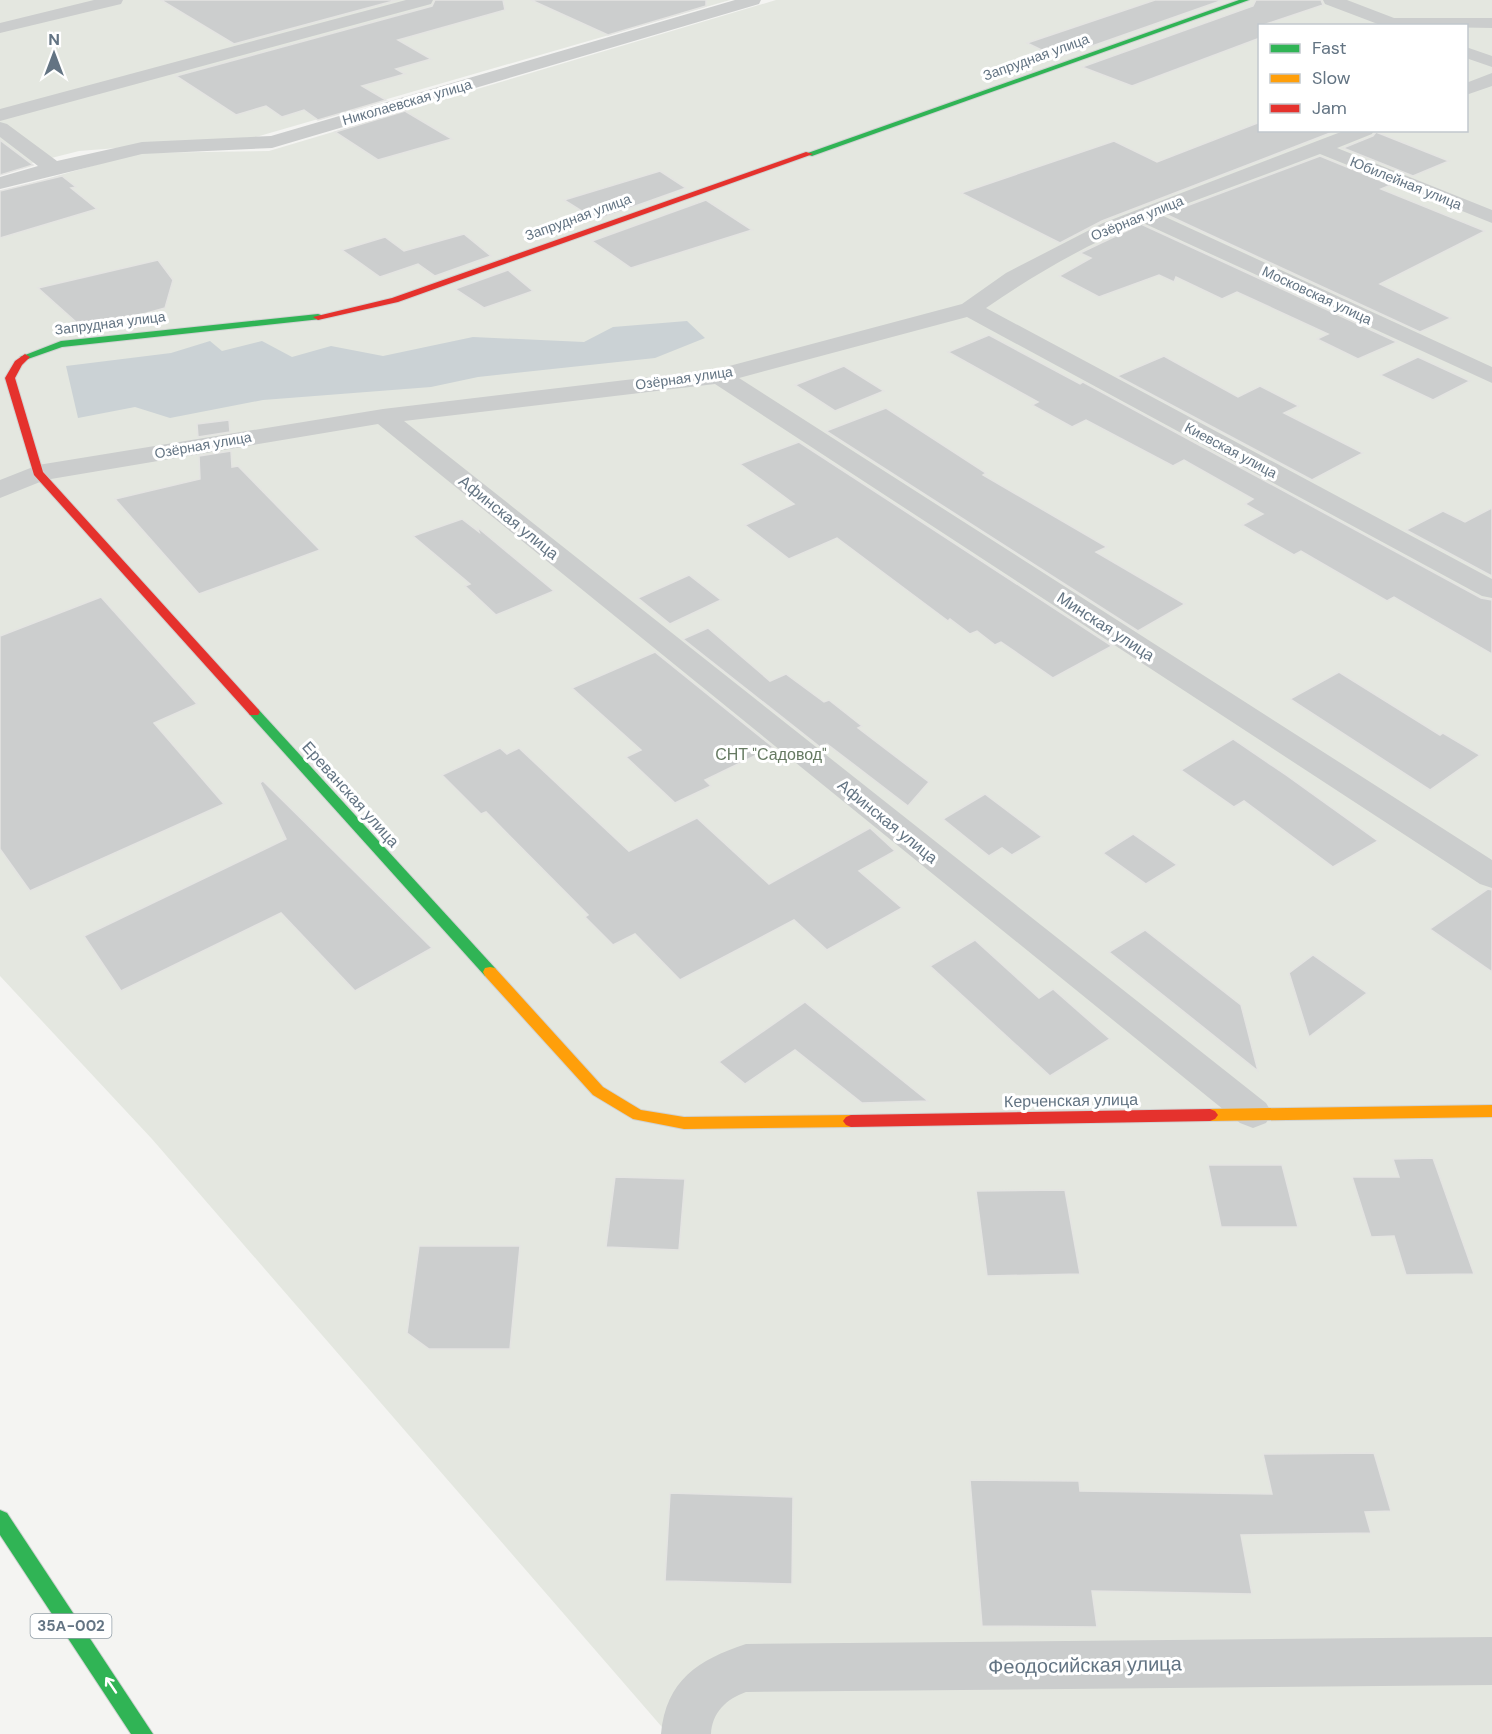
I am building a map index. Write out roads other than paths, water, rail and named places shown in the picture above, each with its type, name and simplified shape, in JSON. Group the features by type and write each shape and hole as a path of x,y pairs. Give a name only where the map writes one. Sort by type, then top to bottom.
{"street":[{"path":"0,28 115,0"},
{"path":"0,115 425,0"},
{"name":"Николаевская улица","path":"0,183 53,168 142,148 272,142 753,0"},
{"name":"Запрудная улица","path":"38,473 10,378 14,365 26,356 61,344 322,317 395,300 1246,0"},
{"path":"1331,0 1396,24 1492,23"},
{"path":"1468,52 1492,62"},
{"path":"1468,90 1492,80"},
{"path":"0,128 53,168"},
{"name":"Озёрная улица","path":"0,490 38,473 383,416 719,376 970,309 1002,284 1073,244 1142,214 1360,132"},
{"name":"Юбилейная улица","path":"1321,148 1492,217"},
{"name":"Московская улица","path":"1142,214 1492,376"},
{"name":"Киевская улица","path":"970,309 1492,590"},
{"name":"Минская улица","path":"719,376 1492,876"},
{"name":"Афинская улица","path":"383,416 1253,1113"},
{"name":"Ереванская улица","path":"38,473 598,1091 620,1109 651,1120"},
{"name":"Керченская улица","path":"651,1120 684,1123 1492,1111"},
{"name":"35А-002","path":"0,1519 143,1734"},
{"name":"Феодосийская улица","path":"689,1720 706,1687 724,1674 746,1668 1492,1661"}],"park label":[{"name":"СНТ \"Садовод\"","path":"771,754"}]}
